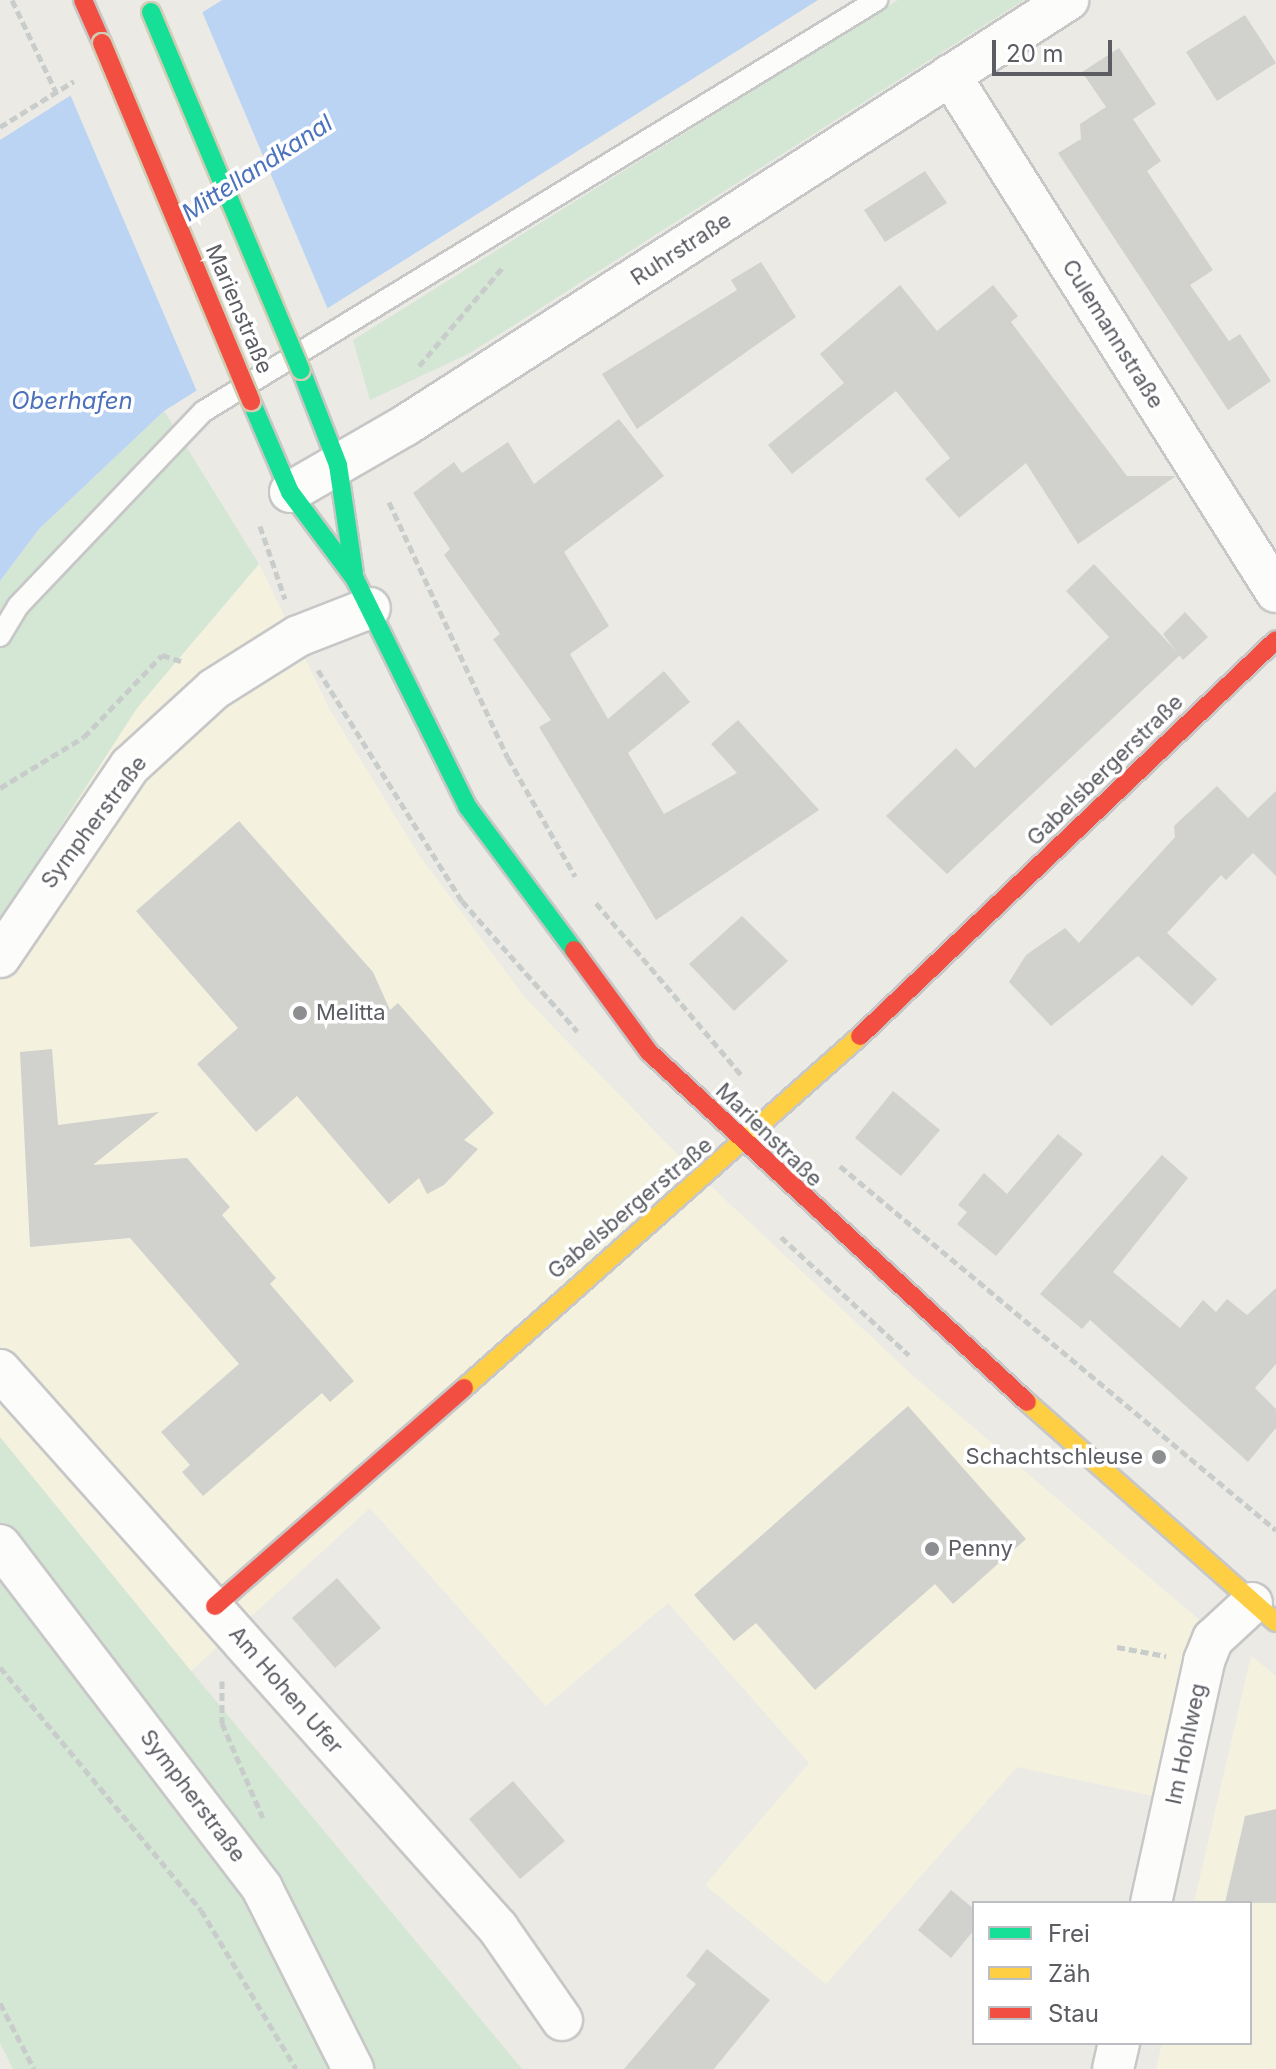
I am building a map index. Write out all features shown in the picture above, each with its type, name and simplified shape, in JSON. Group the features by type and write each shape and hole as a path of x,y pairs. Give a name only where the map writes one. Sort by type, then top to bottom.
{"main road":[{"name":"Marienstraße","path":"83,0 290,492 363,594 467,806 520,886 649,1052 741,1145 1264,1612"},
{"name":"Marienstraße","path":"148,6 301,370 352,457 363,594"},
{"name":"Gabelsbergerstraße","path":"215,1606 777,1114 1276,640"}],"street":[{"name":"Ruhrstraße","path":"290,492 406,425 1068,0"},
{"name":"Culemannstraße","path":"950,75 1276,592"},
{"name":"Sympherstraße","path":"0,957 130,766 214,689 363,594"},
{"name":"Am Hohen Ufer","path":"0,1370 196,1596 215,1606 498,1928 562,2020"},
{"name":"Sympherstraße","path":"0,1545 262,1888 353,2069"},
{"name":"Im Hohlweg","path":"1151,1901 1204,1661 1213,1639 1264,1612"},
{"path":"1113,2069 1119,2045"}],"lane":[{"path":"0,636 18,606 204,411 877,0"}],"path":[{"path":"12,0 56,92"},
{"path":"406,425 408,391 424,356 508,262"},
{"path":"352,457 508,758 579,883"},
{"path":"0,788 84,737 162,655 189,663 214,689"},
{"path":"588,894 777,1114"},
{"path":"826,1154 1276,1530"},
{"path":"215,1606 222,1723 270,1830"},
{"path":"0,1667 201,1910 296,2069"},
{"path":"0,2003 34,2069"}],"shaded area":[{"path":"259,564 330,710 419,855 526,999 680,1157 912,1375 1203,1623 1184,1657 1185,1689 1158,1797 1017,1767 826,1984 705,1885 809,1763 668,1603 546,1706 370,1508 191,1671 0,1437 0,920 137,708"},
{"path":"1251,1656 1276,1676 1276,2069 1156,2069 1162,2045 1252,2045 1252,1901 1194,1901"}],"green space":[{"path":"898,0 1024,0 470,353 370,400 353,340"},
{"path":"164,411 259,564 137,708 0,920 0,581 39,529"},
{"path":"0,1437 522,2069 13,2069 0,2043"}],"water":[{"path":"222,0 818,0 164,411 39,529 0,581 0,140"}],"pier":[{"path":"201,9 329,312 198,394 69,92"}],"building":[{"path":"1245,15 1276,63 1217,101 1186,52"},
{"path":"1119,48 1156,104 1133,119 1161,161 1147,171 1213,270 1190,285 1229,341 1240,334 1271,381 1228,410 1058,153 1081,139 1080,124 1106,107 1082,72"},
{"path":"925,171 947,203 885,242 864,210"},
{"path":"761,262 796,317 637,429 602,374 737,290 731,280"},
{"path":"900,285 937,331 993,285 1018,316 1011,322 1127,476 1176,476 1078,544 1026,463 959,518 925,479 950,458 896,391 792,474 768,445 844,383 820,354"},
{"path":"619,419 664,476 564,552 609,626 570,654 608,719 664,671 690,702 628,753 664,814 737,773 711,744 738,720 819,810 656,920 539,727 551,720 493,639 500,634 444,555 450,549 413,493 454,462 462,473 508,442 534,484"},
{"path":"1094,564 1180,655 947,874 886,816 956,748 975,768 1109,637 1066,591"},
{"path":"1185,612 1208,637 1183,660 1163,634"},
{"path":"1217,786 1248,818 1276,791 1276,876 1253,853 1226,880 1221,875 1167,933 1217,979 1192,1006 1138,956 1051,1026 1009,982 1026,955 1065,928 1079,943 1175,837 1174,826"},
{"name":"Melitta","path":"239,821 373,972 390,1010 398,1003 494,1113 464,1140 478,1149 444,1185 427,1194 419,1178 389,1204 297,1096 256,1132 197,1064 238,1028 136,911"},
{"path":"742,916 788,961 734,1011 689,964"},
{"path":"52,1049 58,1125 159,1112 93,1165 187,1158 230,1207 222,1215 276,1278 270,1284 354,1381 330,1402 322,1393 203,1496 182,1472 190,1465 161,1432 239,1364 130,1238 30,1247 20,1052"},
{"path":"893,1091 940,1130 901,1176 855,1138"},
{"path":"1058,1134 1083,1154 996,1256 957,1224 967,1212 958,1205 984,1173 1007,1194"},
{"path":"1162,1155 1188,1178 1113,1272 1180,1328 1203,1300 1216,1312 1227,1299 1247,1315 1276,1288 1276,1364 1255,1388 1276,1409 1276,1428 1248,1462 1090,1320 1082,1329 1040,1294"},
{"path":"908,1406 1026,1539 953,1604 935,1584 815,1690 756,1623 734,1641 694,1595"},
{"path":"337,1578 381,1628 335,1668 292,1618"},
{"path":"513,1781 565,1841 520,1879 469,1819"},
{"path":"1276,1809 1276,1903 1225,1901 1245,1816"},
{"path":"951,1890 972,1907 972,1932 951,1958 918,1930"},
{"path":"707,1949 770,2000 714,2069 624,2069 696,1984 686,1976"}],"traffic: fast":[{"path":"151,12 301,370"},
{"path":"301,370 338,465 354,573"},
{"path":"251,401 290,492 355,579 467,806 574,950"}],"traffic: slow":[{"path":"464,1388 860,1036"},
{"path":"1027,1402 1276,1622"}],"traffic: jam":[{"path":"83,0 102,43"},
{"path":"102,43 251,401"},
{"path":"860,1036 1276,640"},
{"path":"574,950 649,1052 1027,1402"},
{"path":"215,1606 464,1388"}],"place":[{"name":"Melitta","path":"300,1013"},
{"name":"Schachtschleuse","path":"1159,1457"},
{"name":"Penny","path":"932,1549"}],"water label":[{"name":"Mittellandkanal","path":"257,168"},
{"name":"Oberhafen","path":"72,401"}]}
